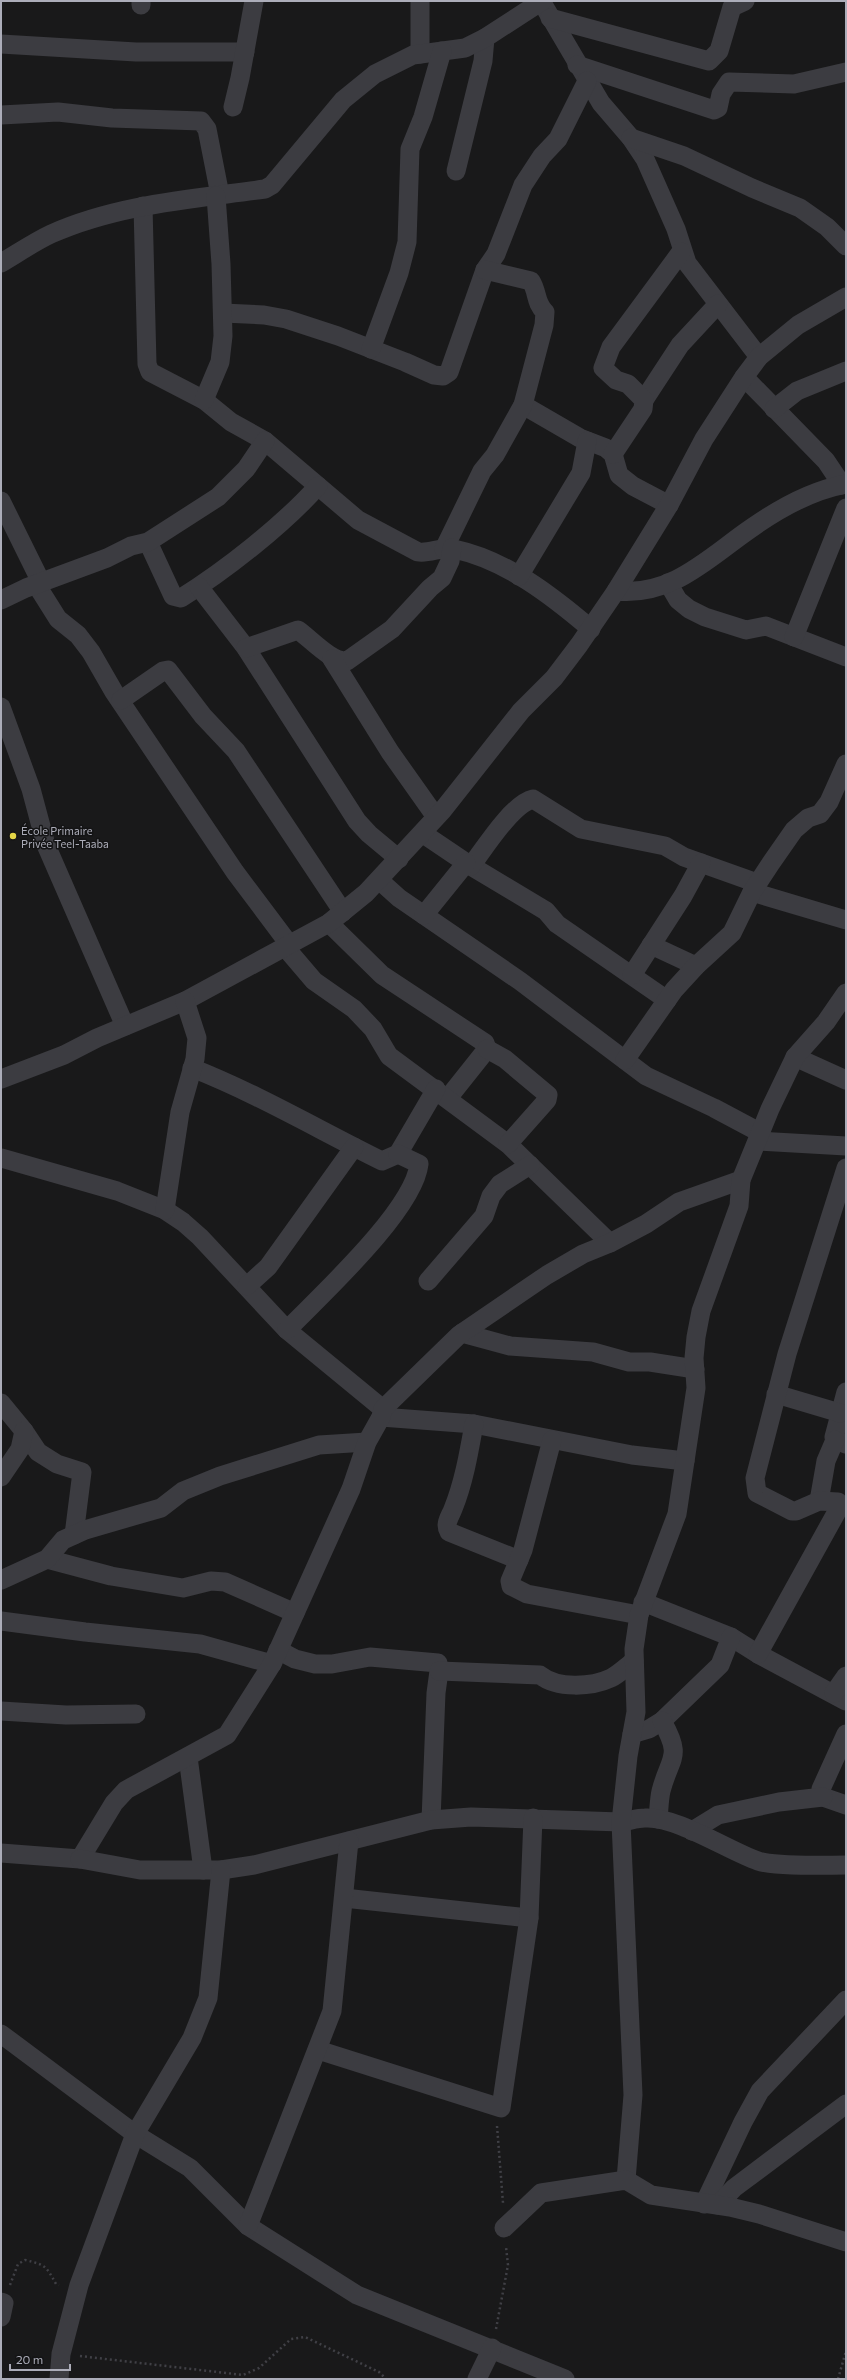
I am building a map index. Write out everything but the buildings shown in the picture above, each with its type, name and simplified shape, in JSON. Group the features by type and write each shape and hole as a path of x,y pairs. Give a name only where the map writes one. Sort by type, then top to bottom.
{"street":[{"path":"233,107 254,1"},
{"path":"420,1 420,54"},
{"path":"550,18 709,61 719,51 732,7 745,1"},
{"path":"1,263 51,234 143,206 265,189 272,185 343,100 374,74 413,56 464,48 485,38 535,4 550,18 601,103 631,138 645,159 676,229 681,252 686,263 759,357"},
{"path":"456,171 484,61 485,38"},
{"path":"1,44 136,52 245,52"},
{"path":"371,349 399,273 405,250 409,220 410,149 423,117 442,51"},
{"path":"577,65 714,110 718,108 721,94 730,82 794,84 846,72"},
{"path":"223,313 264,315 286,319 371,349 434,376 444,376 450,372 485,270 496,254 523,185 542,156 558,139 587,81"},
{"path":"1,115 58,112 112,118 201,120 207,129 218,195 223,313 220,362 204,400"},
{"path":"631,138 684,156 752,188 800,208 827,226 846,246"},
{"path":"143,206 147,364 150,372 204,400 231,422 265,441 358,520 418,552 426,553 448,549 484,558 519,576 559,602 591,628"},
{"path":"644,400 628,384 616,380 603,368 612,346 681,252"},
{"path":"332,659 347,662 392,629 442,578 450,561 448,549 482,471 499,449 523,405 542,338 545,312 540,308 535,288 531,281 485,270"},
{"path":"1,1079 64,1055 125,1026 185,1001 287,946 336,917 379,880 436,817 521,711 566,663 616,591 669,505 704,439 744,376 759,357 798,325 846,297"},
{"path":"613,454 643,409 644,400 680,345 718,304"},
{"path":"774,409 798,391 846,371"},
{"path":"616,591 631,593 681,579 699,568 753,526 783,508 815,492 844,484 826,461 774,409 744,376"},
{"path":"523,405 587,441 606,448 613,454 619,475 633,486 669,505"},
{"path":"1,600 38,583 106,558 131,546 148,542 218,497 246,469 265,441"},
{"path":"519,576 580,473 587,441"},
{"path":"148,542 173,596 181,598 199,587 301,505 318,486"},
{"path":"1,501 38,583 58,619 78,635 235,872 287,946 314,981 354,1009 373,1029 390,1056 508,1144 610,1243"},
{"path":"794,637 846,508"},
{"path":"668,583 678,600 689,609 705,617 746,630 766,626 846,657"},
{"path":"199,587 246,648 357,821 369,834 399,859"},
{"path":"246,648 298,630 316,642 332,659 390,752 436,817"},
{"path":"121,700 163,670 168,670 203,716 236,751 336,917 382,975 482,1040 487,1049 505,1060 548,1095 547,1100 508,1144"},
{"path":"1,708 31,789 46,845 125,1026"},
{"path":"625,1060 667,1000 696,966 732,933 755,888 794,830 808,818 820,814 842,786 846,764"},
{"path":"424,915 502,823 527,800 533,799 581,830 665,846 755,888 846,920"},
{"path":"422,833 468,864 546,911 557,924 667,1000"},
{"path":"632,975 683,896 701,863"},
{"path":"379,880 399,898 520,981 646,1076 714,1108 760,1137 846,1146"},
{"path":"651,945 696,966"},
{"path":"626,2180 633,2095 621,1822 636,1712 634,1660 641,1609 676,1514 696,1388 694,1358 701,1311 739,1206 741,1180 795,1057 826,1022 846,993"},
{"path":"165,1210 180,1112 192,1068 196,1038 185,1001"},
{"path":"192,1068 290,1113 382,1161 398,1154 442,1094 487,1049"},
{"path":"795,1057 846,1080"},
{"path":"246,1286 268,1267 354,1147"},
{"path":"287,1330 358,1258 414,1184 419,1164 398,1154"},
{"path":"1,1158 117,1191 165,1210 183,1222 200,1237 287,1330 382,1413 474,1424 632,1455 685,1461"},
{"path":"428,1281 484,1216 491,1196 500,1184 530,1165"},
{"path":"758,1654 840,1506 838,1502 819,1501 796,1511 792,1510 757,1493 755,1478 776,1394 846,1168"},
{"path":"80,1859 114,1803 126,1790 227,1735 275,1657 350,1489 367,1442 382,1413 462,1333 547,1276 583,1254 610,1243 646,1224 679,1202 741,1180"},
{"path":"462,1333 510,1346 593,1352 629,1362 650,1362 695,1369"},
{"path":"819,1501 826,1461 840,1442 840,1413 846,1392"},
{"path":"776,1394 840,1413"},
{"path":"1,1403 24,1431 38,1452 49,1460 82,1472 74,1535"},
{"path":"474,1424 462,1478 448,1519 447,1530 519,1560"},
{"path":"1,1477 20,1449 24,1431"},
{"path":"552,1440 544,1477 519,1560 510,1581 512,1586 527,1594 641,1609 731,1637 758,1654 840,1697 846,1676"},
{"path":"1,1580 46,1559 63,1540 74,1535 161,1508 183,1491 220,1476 319,1445 367,1442"},
{"path":"46,1559 104,1575 182,1588 211,1581 225,1582 295,1613"},
{"path":"1,1621 85,1632 200,1644 295,1659 315,1664 332,1664 370,1657 438,1663 440,1671 436,1693 431,1820"},
{"path":"632,1734 648,1729 662,1721 720,1664 731,1637"},
{"path":"440,1671 540,1676 548,1682 597,1684 613,1677 634,1660"},
{"path":"1,1711 66,1715 136,1714"},
{"path":"658,1819 661,1791 673,1762 675,1752 671,1737 662,1721"},
{"path":"823,1797 821,1789 846,1734"},
{"path":"59,2379 61,2354 79,2285 135,2134 192,2038 208,1998 212,1870 188,1757"},
{"path":"692,1831 718,1815 778,1802 823,1797 846,1805"},
{"path":"1,1853 80,1859 140,1870 212,1870 254,1865 431,1820 471,1817 621,1822 645,1818 658,1819 692,1831 759,1861 822,1866 846,1865"},
{"path":"318,2050 501,2108 529,1918 533,1818"},
{"path":"248,2226 318,2050 332,2010 349,1841"},
{"path":"344,1898 529,1918"},
{"path":"711,2204 743,2122 760,2091 846,2000"},
{"path":"1,2034 135,2134 190,2168 248,2226 357,2295 492,2348 562,2378"},
{"path":"711,2204 846,2104"},
{"path":"504,2228 540,2193 626,2180 651,2195 711,2204 759,2214 846,2242"},
{"path":"477,2379 492,2348"}],"path":[{"path":"2,2307 14,2271 18,2264 25,2260 48,2268 56,2284 71,2287 79,2285"},
{"path":"61,2354 243,2375 258,2368 291,2339 305,2337 379,2372 386,2379"},
{"path":"838,2379 846,2351"}],"place":[{"name":"École Primaire Privée Teel-Taaba","path":"13,836"}]}
